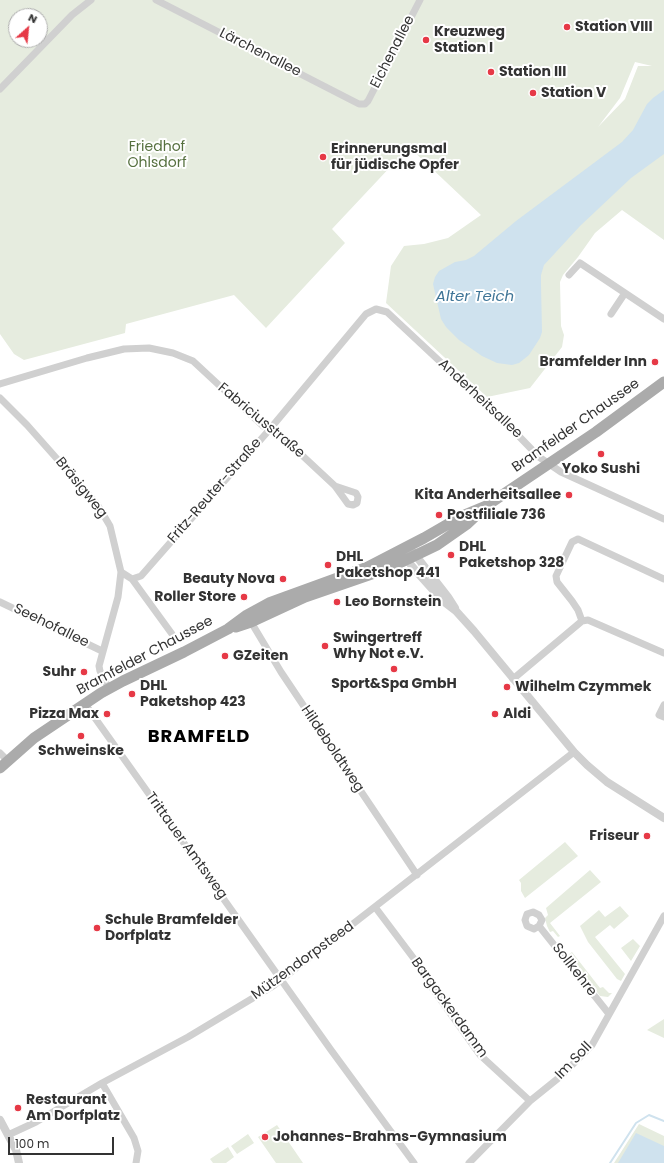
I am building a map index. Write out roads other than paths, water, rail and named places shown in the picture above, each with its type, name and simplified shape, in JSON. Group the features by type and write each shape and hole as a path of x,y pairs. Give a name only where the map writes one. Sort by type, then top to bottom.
{"main road":[{"name":"Bramfelder Chaussee","path":"228,629 251,622 305,597 389,568 437,545 467,524 486,506 596,432 664,382"},
{"name":"Bramfelder Chaussee","path":"3,761 34,738 109,689 228,629 247,615 269,603 368,567 462,516 486,506"}],"street":[{"path":"0,89 72,15 90,0"},
{"name":"Lärchenallee","path":"156,0 359,104 365,104"},
{"name":"Eichenallee","path":"365,104 368,101 420,0"},
{"path":"569,276 580,263 664,319"},
{"path":"611,314 625,293"},
{"name":"Anderheitsallee","path":"366,314 376,309 387,312 511,428 539,457 549,464 561,472 664,519"},
{"name":"Fritz-Reuter-Straße","path":"132,579 141,576 270,429 366,314"},
{"name":"Fabriciusstraße","path":"0,384 14,378 124,349 149,348 173,352 193,361 263,426 276,431 335,486"},
{"name":"Bräsigweg","path":"0,398 27,425 97,504 110,526 120,572 118,597 99,666 100,672 109,689"},
{"path":"582,621 578,610 557,582 556,576 572,542 578,539 664,579"},
{"path":"407,547 412,558 443,601 456,611 574,752 607,782 664,818"},
{"path":"120,572 132,579 172,634"},
{"name":"Seehofallee","path":"0,602 102,651"},
{"path":"513,679 582,621 588,620 664,653"},
{"name":"Hildeboldtweg","path":"251,622 281,672 416,875"},
{"name":"Trittauer Amtsweg","path":"85,704 331,1050 414,1163"},
{"path":"664,705 660,714 664,717"},
{"name":"Mützendorpsteed","path":"8,1135 36,1122 102,1083 188,1037 282,980 574,752"},
{"name":"Bargackerdamm","path":"375,907 421,968 428,982 480,1055 530,1101"},
{"name":"Im Soll","path":"469,1163 484,1146 530,1101 561,1076 592,1045 664,916"},
{"name":"Sollkehre","path":"539,926 609,1014"},
{"path":"102,1083 134,1138 138,1151 135,1163"},
{"path":"0,1120 16,1150 19,1163"}],"water":[{"name":"Alter Teich","path":"664,90 664,154 631,178 580,226 544,265 541,275 542,332 540,338 529,355 519,363 512,365 497,363 482,356 459,340 446,327 441,319 433,284 439,271 455,262 466,260 474,256 516,221 622,142 633,130 647,104"},
{"path":"636,1133 664,1146 664,1163 618,1163"}],"waterway":[{"path":"610,1163 636,1123 649,1115 664,1121"}],"place":[{"name":"Station VIII","path":"567,27"},
{"name":"Kreuzweg Station I","path":"426,40"},
{"name":"Station III","path":"491,72"},
{"name":"Station V","path":"533,93"},
{"name":"Erinnerungsmal für jüdische Opfer","path":"323,157"},
{"name":"Bramfelder Inn","path":"655,362"},
{"name":"Yoko Sushi","path":"601,454"},
{"name":"Kita Anderheitsallee","path":"569,495"},
{"name":"Postfiliale 736","path":"439,515"},
{"name":"DHL Paketshop 328","path":"451,555"},
{"name":"DHL Paketshop 441","path":"328,565"},
{"name":"Beauty Nova","path":"283,579"},
{"name":"Roller Store","path":"244,597"},
{"name":"Leo Bornstein","path":"337,602"},
{"name":"Swingertreff Why Not e.V.","path":"325,646"},
{"name":"GZeiten","path":"225,656"},
{"name":"Sport&Spa GmbH","path":"394,669"},
{"name":"Suhr","path":"84,672"},
{"name":"Wilhelm Czymmek","path":"507,687"},
{"name":"DHL Paketshop 423","path":"132,694"},
{"name":"Pizza Max","path":"107,714"},
{"name":"Aldi","path":"495,714"},
{"name":"Schweinske","path":"81,736"},
{"name":"Friseur","path":"647,836"},
{"name":"Schule Bramfelder Dorfplatz","path":"97,928"},
{"name":"Restaurant Am Dorfplatz","path":"18,1108"},
{"name":"Johannes-Brahms-Gymnasium","path":"265,1137"}],"district":[{"name":"BRAMFELD","path":"199,737"}],"park label":[{"name":"Friedhof Ohlsdorf","path":"157,156"}]}
